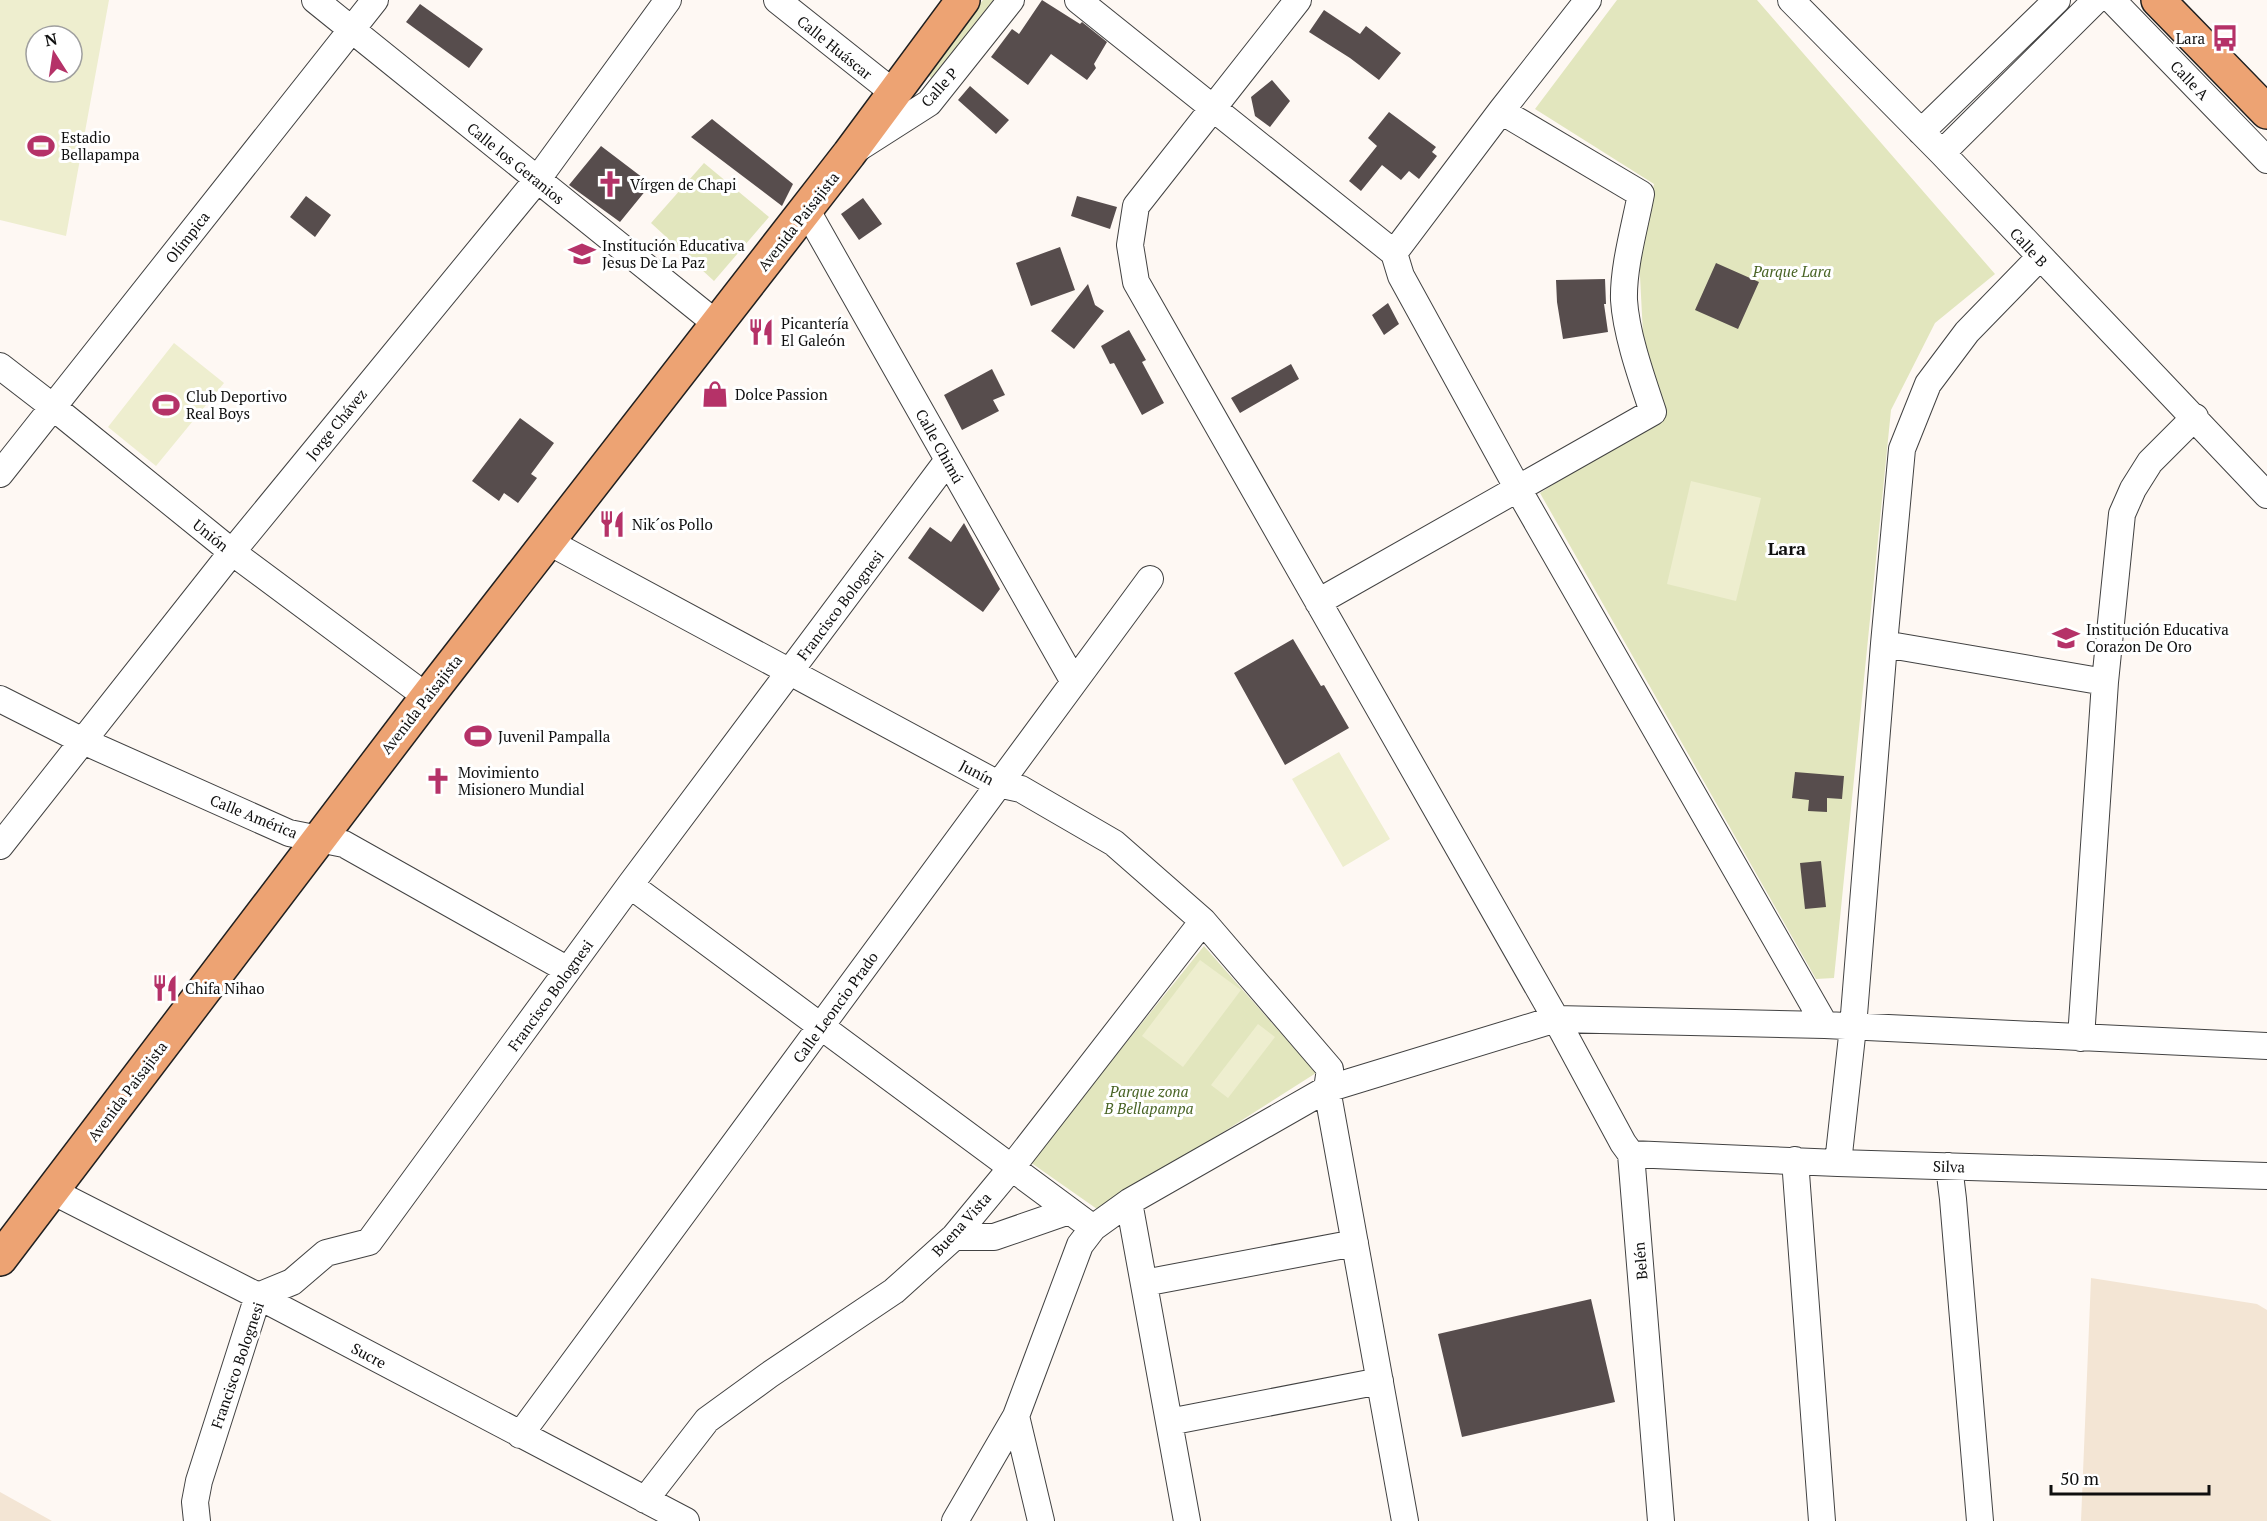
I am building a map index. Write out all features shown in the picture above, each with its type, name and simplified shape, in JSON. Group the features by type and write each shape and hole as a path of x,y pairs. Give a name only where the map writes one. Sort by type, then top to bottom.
{"main road":[{"name":"Avenida Paisajista","path":"0,1259 427,697 849,154 963,0"},
{"path":"2158,0 2267,112"}],"street":[{"name":"Calle los Geranios","path":"315,0 718,325"},
{"name":"Olímpica","path":"0,474 375,0"},
{"name":"Jorge Chávez","path":"0,846 231,552 537,180 668,0"},
{"name":"Calle Huáscar","path":"777,0 894,93"},
{"name":"Calle P","path":"849,154 930,103 1011,0"},
{"path":"1078,0 1394,253 1401,276 1518,489 1825,1025"},
{"path":"1212,108 1298,0"},
{"path":"1394,253 1588,0"},
{"name":"Calle B","path":"1791,0 1942,153 2039,258 2195,417 2267,495"},
{"path":"1921,132 2057,0"},
{"path":"1942,153 2096,0"},
{"name":"Calle A","path":"2112,0 2267,160"},
{"name":"Belén","path":"1212,108 1136,206 1130,245 1136,282 1631,1154 1661,1521"},
{"path":"1318,602 1653,412 1634,352 1624,300 1629,252 1641,194 1501,111"},
{"name":"Calle Chimú","path":"806,209 1074,682"},
{"path":"1838,1163 1853,1027 1902,449 1928,384 1967,332 2039,258"},
{"name":"Unión","path":"0,366 231,552 427,697"},
{"path":"2081,1038 2105,682 2122,514 2133,489 2150,462 2195,417"},
{"name":"Francisco Bolognesi","path":"197,1521 195,1502 198,1481 258,1296 292,1282 326,1253 369,1242 630,885 948,460"},
{"name":"Junín","path":"548,541 998,784 1022,789 1114,843 1203,921 1330,1068 1327,1089 1405,1521"},
{"name":"Calle Leoncio Prado","path":"520,1435 1150,579"},
{"path":"1884,644 2105,682"},
{"name":"Calle América","path":"0,699 83,741 289,833 344,844 568,970"},
{"path":"630,885 1093,1228"},
{"name":"Buena Vista","path":"645,1500 707,1420 769,1375 894,1291 954,1237 1012,1167 1203,921"},
{"path":"955,1521 1016,1416 1080,1245 1093,1228 1129,1202 1327,1089 1556,1019 1825,1025 2267,1046"},
{"name":"Silva","path":"1631,1154 1838,1163 2267,1176"},
{"path":"1795,1160 1822,1521"},
{"path":"1949,1166 1980,1521"},
{"name":"Sucre","path":"52,1191 258,1296 686,1521"},
{"path":"1129,1202 1187,1521"},
{"path":"954,1237 994,1237 1069,1211"},
{"path":"1144,1283 1355,1243"},
{"path":"1169,1422 1380,1382"},
{"path":"1016,1416 1041,1521"}],"shaded area":[{"path":"2091,1278 2257,1304 2267,1310 2267,1521 2081,1521"},
{"path":"0,1492 52,1521 0,1521"}],"green space":[{"name":"Estadio Bellapampa","path":"0,0 109,0 66,236 0,220"},
{"path":"983,0 994,0 932,79 926,73"},
{"name":"Parque Lara","path":"1617,0 1757,0 1995,274 1935,323 1891,410 1834,978 1816,979 1540,493 1665,413 1643,334 1639,257 1654,184 1535,109"},
{"path":"704,163 769,217 714,281 651,223"},
{"name":"Club Deportivo Real Boys","path":"174,343 224,383 156,466 108,427"},
{"path":"1691,481 1761,498 1736,601 1667,584"},
{"path":"1339,752 1390,839 1343,867 1292,779"},
{"name":"Parque zona B Bellapampa","path":"1204,946 1316,1073 1097,1209 1030,1162"},
{"path":"1200,960 1241,990 1183,1067 1142,1036"},
{"path":"1258,1024 1275,1037 1228,1098 1211,1085"}],"building":[{"path":"1042,0 1080,24 1082,22 1107,42 1094,64 1096,68 1087,80 1051,54 1028,85 991,57 1012,29 1019,34"},
{"path":"420,4 483,49 469,68 406,22"},
{"path":"1324,10 1360,34 1366,26 1401,53 1379,80 1309,32"},
{"path":"1272,80 1290,101 1270,127 1255,116 1251,97"},
{"path":"970,86 1009,120 996,134 958,100"},
{"path":"1389,112 1436,147 1432,152 1437,156 1419,179 1409,171 1401,180 1382,165 1361,191 1349,181 1377,146 1368,138"},
{"path":"712,119 793,184 782,206 691,137"},
{"name":"Vírgen de Chapi","path":"601,146 651,184 620,222 569,185"},
{"path":"306,196 331,215 315,237 290,217"},
{"path":"1077,196 1117,207 1110,229 1071,216"},
{"path":"863,198 882,224 859,240 841,214"},
{"path":"1060,247 1075,290 1031,306 1016,263"},
{"path":"1716,263 1759,282 1738,329 1695,310"},
{"path":"1605,279 1606,304 1604,304 1608,332 1563,339 1556,280"},
{"path":"1088,284 1095,305 1104,311 1074,349 1051,331"},
{"path":"1388,303 1399,324 1384,335 1372,315"},
{"path":"1129,330 1146,360 1142,362 1164,403 1142,415 1114,363 1110,364 1101,346"},
{"path":"1291,364 1299,379 1240,413 1231,398"},
{"path":"992,369 1005,395 993,400 999,411 962,430 944,395"},
{"path":"520,418 554,443 531,474 537,478 518,503 504,493 499,501 472,481"},
{"path":"964,523 1000,589 983,612 908,558 930,527 951,542"},
{"path":"1293,639 1349,728 1285,765 1234,673"},
{"path":"1795,772 1844,776 1842,799 1827,798 1827,812 1808,811 1809,800 1792,798"},
{"path":"1821,861 1826,907 1805,909 1800,863"},
{"path":"1591,1299 1615,1402 1462,1437 1438,1334"}],"place":[{"name":"Lara","path":"2225,38"},
{"name":"Estadio Bellapampa","path":"41,146"},
{"name":"Vírgen de Chapi","path":"610,184"},
{"name":"Institución Educativa Jesus De La Paz","path":"582,254"},
{"name":"Picantería El Galeón","path":"761,332"},
{"name":"Dolce Passion","path":"715,394"},
{"name":"Club Deportivo Real Boys","path":"166,405"},
{"name":"Nik´os Pollo","path":"612,524"},
{"name":"Institución Educativa Corazon De Oro","path":"2066,638"},
{"name":"Juvenil Pampalla","path":"478,736"},
{"name":"Movimiento Misionero Mundial","path":"438,781"},
{"name":"Chifa Nihao","path":"165,988"}],"district":[{"name":"Lara","path":"1787,548"}]}
